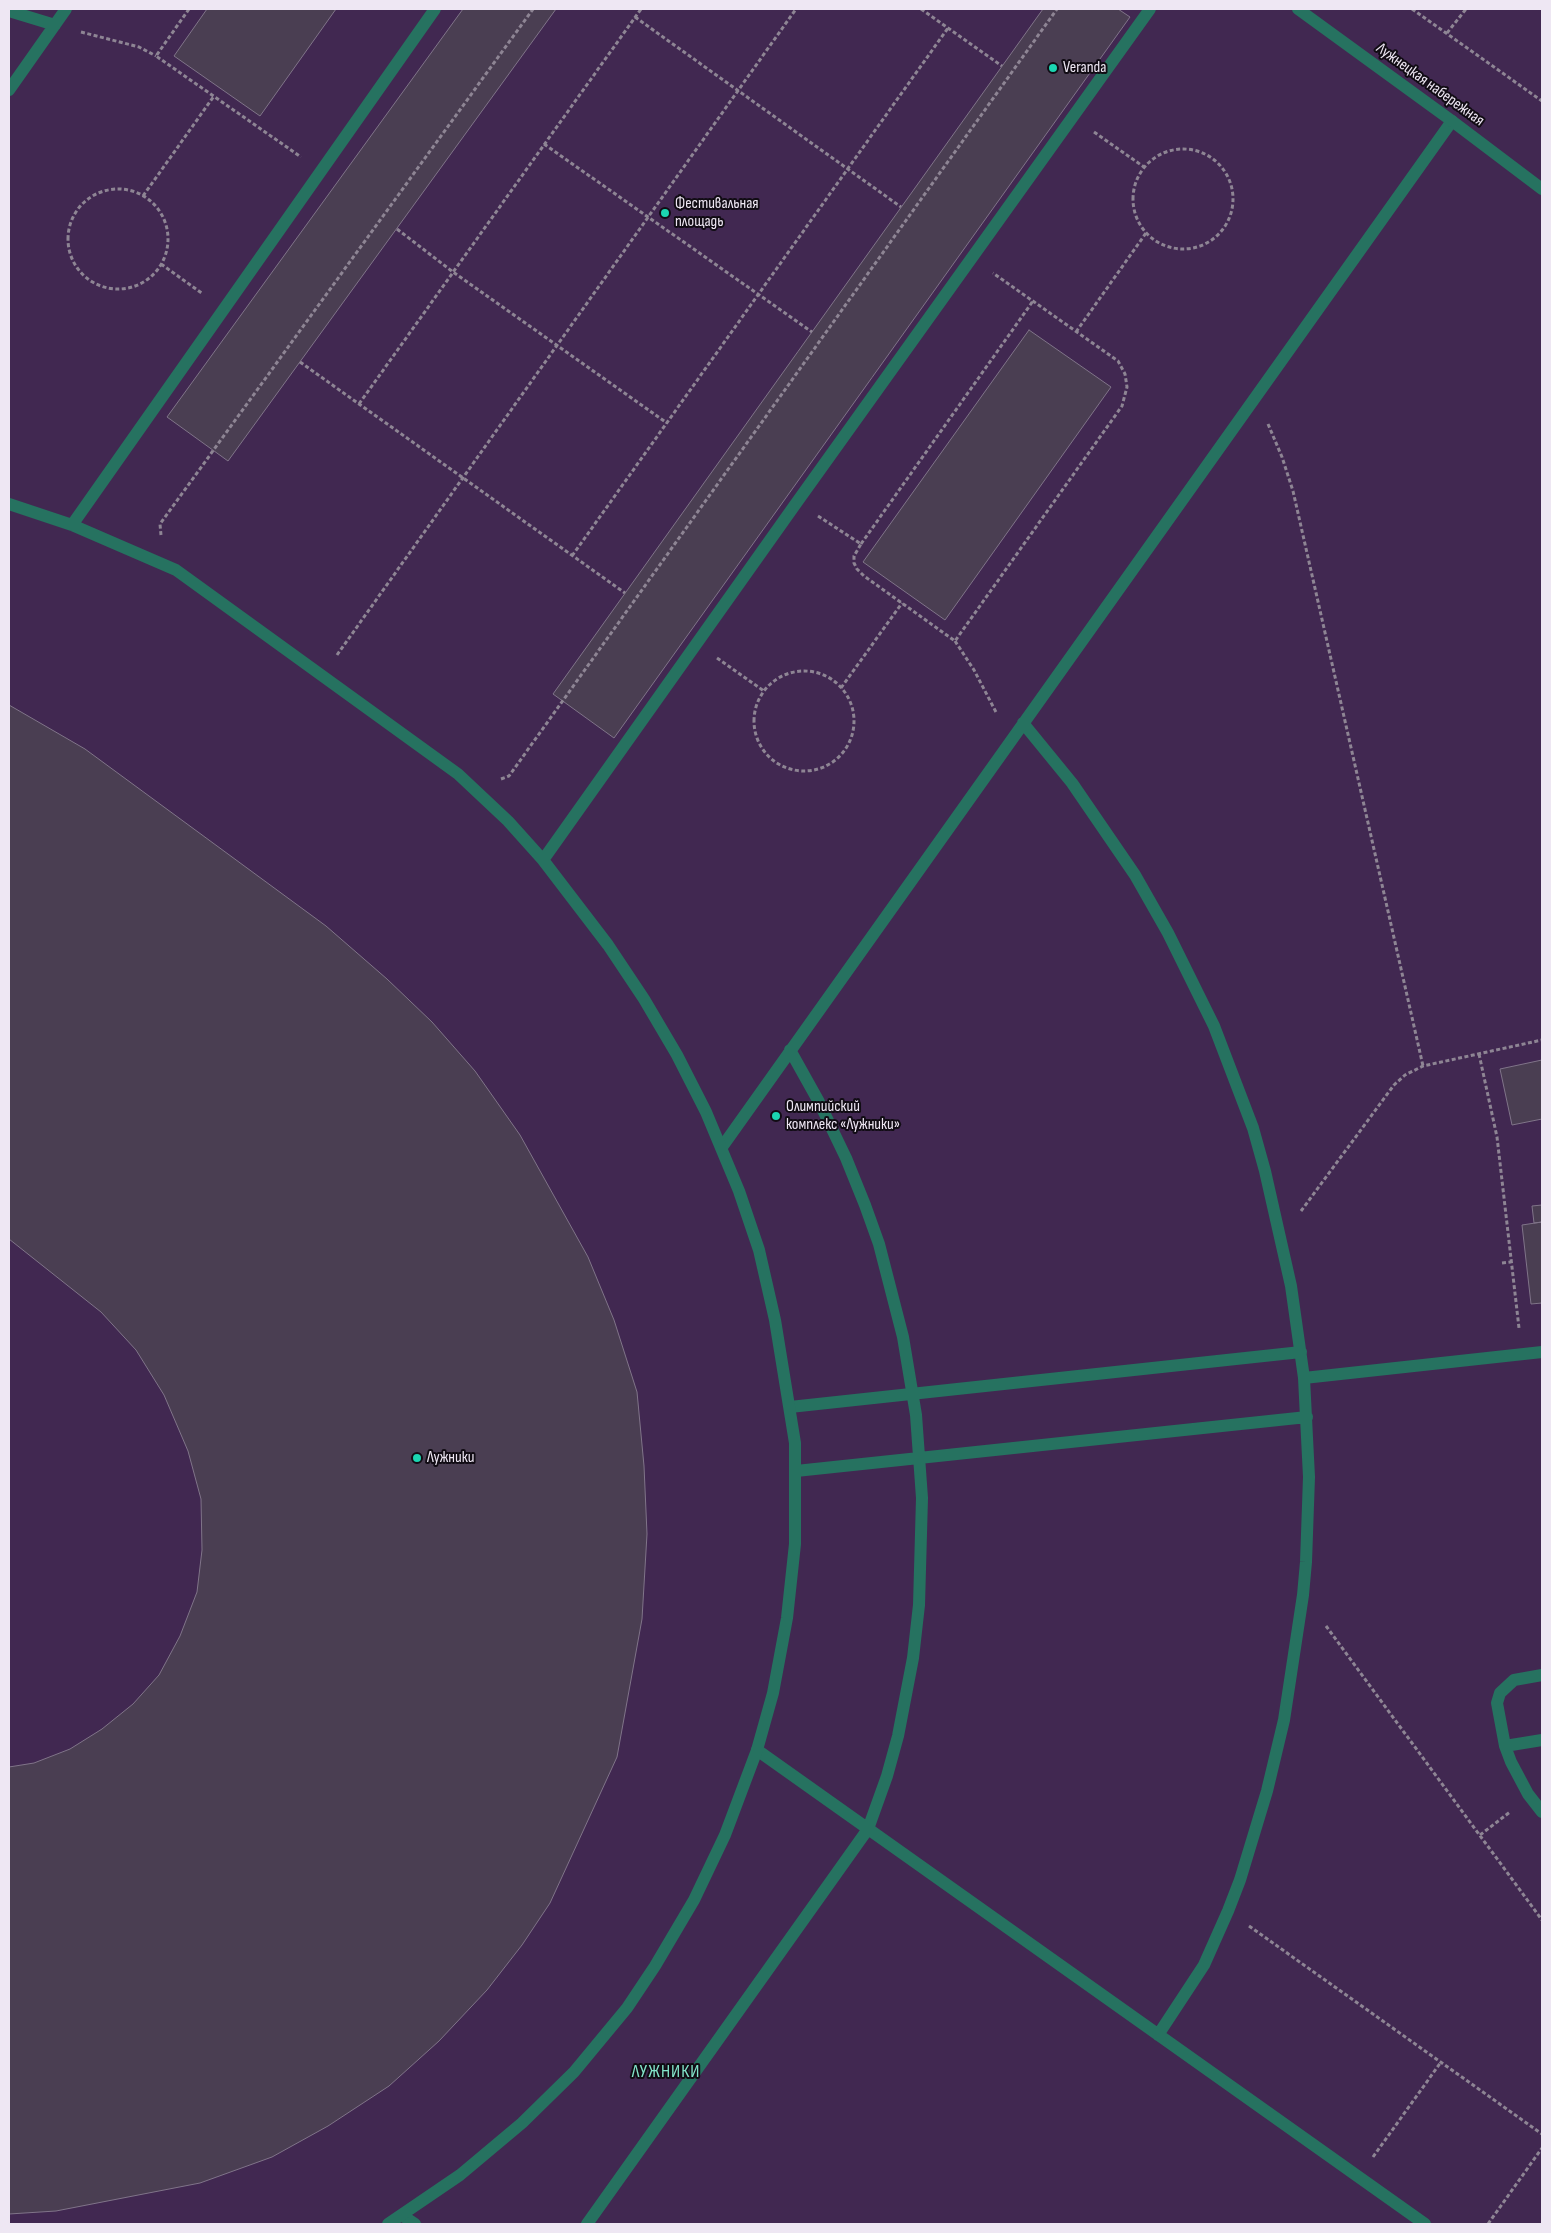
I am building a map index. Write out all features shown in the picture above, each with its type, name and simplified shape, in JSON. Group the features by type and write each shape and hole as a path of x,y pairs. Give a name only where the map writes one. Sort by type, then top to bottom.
{"street":[{"path":"9,90 66,9"},
{"path":"72,524 435,9"},
{"path":"544,860 797,502 1150,9"},
{"name":"Лужнецкая набережная","path":"1298,9 1542,189"},
{"path":"9,11 54,25"},
{"path":"722,1147 1452,121"},
{"path":"9,504 72,524 176,570 458,774 508,821 544,860 603,938 644,1000 677,1055 722,1147 740,1191 758,1250 775,1320 790,1407 796,1471 794,1544 787,1618 773,1693 757,1750 725,1835 694,1900 655,1966 626,2008 574,2072 522,2123 460,2175 403,2216 388,2224"},
{"path":"1023,723 1072,783 1115,845 1168,932 1214,1026 1252,1128 1282,1238 1304,1378 1307,1417 1308,1520 1303,1595 1284,1720 1267,1791 1240,1880 1228,1911 1204,1965 1158,2035"},
{"path":"587,2224 868,1829 887,1776 898,1736 913,1658 922,1545 920,1458 914,1394 904,1337 892,1289 865,1205 846,1158 819,1102 790,1050"},
{"path":"790,1407 1301,1352"},
{"path":"1304,1378 1542,1352"},
{"path":"796,1471 1307,1417"},
{"path":"1542,1675 1514,1680 1500,1693 1497,1702 1505,1746 1519,1778 1542,1812"},
{"path":"1505,1746 1542,1740"},
{"path":"757,1750 1425,2224"},
{"path":"403,2216 415,2224"}],"path":[{"path":"156,56 189,9"},
{"path":"160,524 533,9"},
{"path":"359,404 641,9"},
{"path":"321,675 796,9"},
{"path":"921,9 1002,66"},
{"path":"510,772 1057,9"},
{"path":"1412,9 1542,102"},
{"path":"1447,33 1466,9"},
{"path":"635,17 902,207"},
{"path":"54,25 139,48 156,56 321,171"},
{"path":"572,556 948,28"},
{"path":"142,196 214,96"},
{"path":"1073,117 1144,167"},
{"path":"544,144 812,332"},
{"path":"1184,149 1199,151 1212,158 1223,169 1230,182 1233,197 1231,212 1225,226 1215,237 1202,245 1188,248 1172,248 1158,242 1146,233 1138,221 1134,207 1133,194 1137,180 1144,167 1155,157 1169,151 1184,149"},
{"path":"110,189 127,190 142,196 155,206 163,218 168,233 167,249 161,264 150,276 136,285 119,289 103,287 88,279 76,267 69,252 68,235 72,219 81,205 94,195 110,189"},
{"path":"396,228 453,272 667,423"},
{"path":"1076,332 1146,233"},
{"path":"955,641 1122,406 1127,387 1125,374 1118,361 972,258"},
{"path":"161,264 223,308"},
{"path":"1008,744 986,693 955,641 857,569 854,556 1033,302"},
{"path":"300,362 625,593"},
{"path":"1256,397 1282,457 1292,491 1423,1066"},
{"path":"797,502 861,544"},
{"path":"842,688 902,603"},
{"path":"697,644 764,691"},
{"path":"802,671 817,673 830,678 842,688 850,700 854,715 854,730 849,744 840,756 828,765 814,770 799,771 785,767 772,759 762,748 754,720 757,705 764,691 774,681 787,674 802,671"},
{"path":"1282,1238 1394,1085 1413,1070 1423,1066 1542,1040"},
{"path":"1479,1054 1497,1137 1522,1354"},
{"path":"1502,1263 1511,1262"},
{"path":"1303,1595 1542,1920"},
{"path":"1480,1836 1531,1797"},
{"path":"1228,1911 1542,2134"},
{"path":"1359,2178 1441,2062"},
{"path":"1488,2224 1542,2148"}],"shaded area":[{"name":"Олимпийский комплекс «Лужники»","path":"9,9 1542,9 1542,2224 9,2224"}],"building":[{"path":"207,9 336,9 260,116 174,56"},
{"path":"463,9 556,9 228,461 167,417"},
{"path":"1043,9 1118,9 1130,17 614,738 553,694"},
{"path":"1029,330 1111,387 945,620 863,562"},
{"name":"Лужники","path":"9,705 85,749 326,926 387,979 432,1022 475,1071 520,1135 588,1257 614,1320 637,1392 644,1466 647,1534 642,1619 617,1757 550,1903 522,1945 487,1990 439,2041 389,2086 328,2126 272,2157 200,2183 56,2211 9,2214 9,1767 34,1763 70,1749 102,1729 133,1704 159,1675 180,1636 197,1592 202,1550 201,1499 188,1451 164,1395 136,1350 101,1312 9,1239"},
{"path":"1542,1060 1542,1119 1512,1125 1500,1069"},
{"path":"1542,1205 1542,1222 1534,1223 1532,1206"},
{"path":"1542,1222 1542,1303 1531,1304 1522,1225"}],"place":[{"name":"Veranda","path":"1053,68"},
{"name":"Фестивальная площадь","path":"665,213"},
{"name":"Олимпийский комплекс «Лужники»","path":"776,1116"},
{"name":"Лужники","path":"417,1458"}],"district":[{"name":"ЛУЖНИКИ","path":"666,2072"}]}
